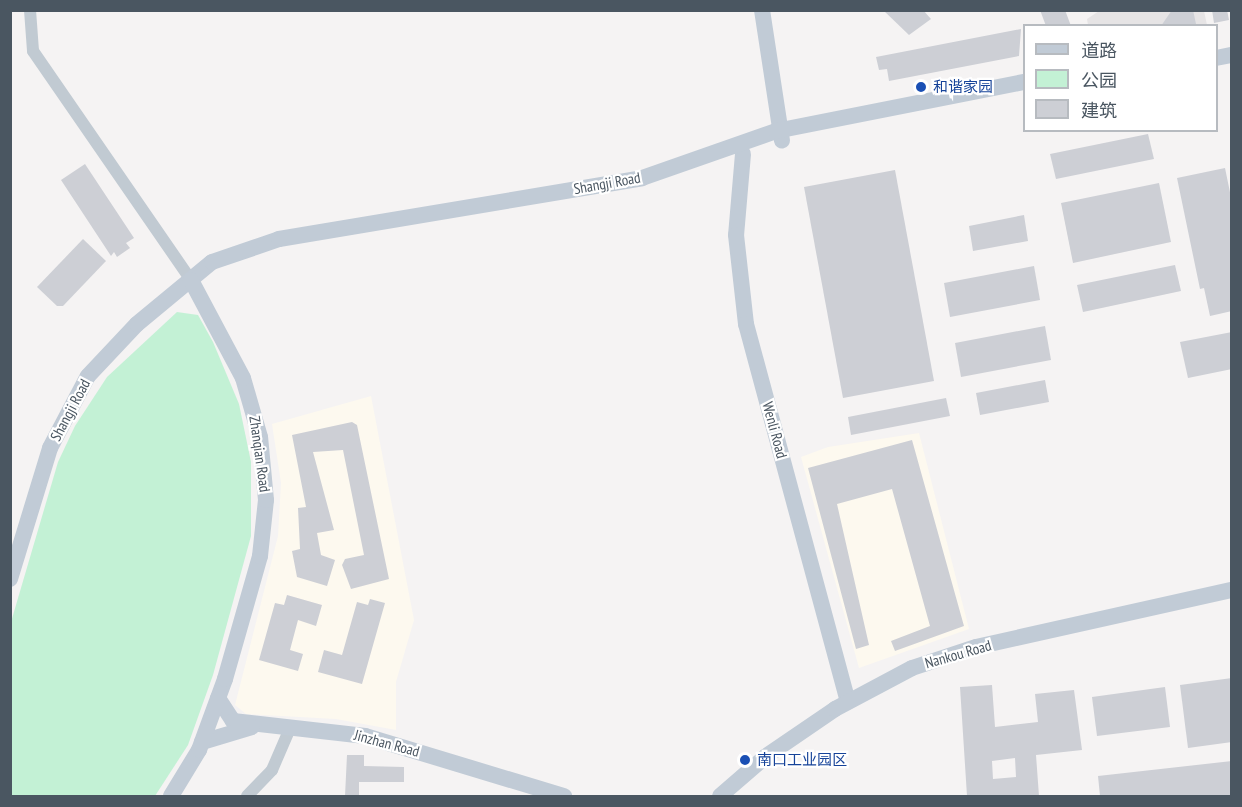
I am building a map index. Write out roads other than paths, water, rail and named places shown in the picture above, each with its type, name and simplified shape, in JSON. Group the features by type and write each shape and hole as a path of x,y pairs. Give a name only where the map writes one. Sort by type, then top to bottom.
{"main road":[{"path":"762,10 785,134"},
{"path":"769,10 785,134"},
{"name":"Shangji Road","path":"10,579 47,456 87,376 137,324 212,262 279,239 642,178 785,134 1023,82"},
{"name":"Shangji Road","path":"10,542 41,444 79,369 149,299 170,284 191,280 281,249 645,188 742,154 785,134 1023,94"},
{"name":"Wenli Road","path":"742,154 736,235 746,324 848,701"},
{"name":"Zhanqian Road","path":"171,796 202,742 218,698 260,556 266,481 257,420 243,378 191,280"},
{"name":"Nankou Road","path":"720,796 765,757 848,701 888,678 955,653 1232,590"},
{"name":"Nankou Road","path":"732,796 839,716 915,675 979,655 1232,599"},
{"name":"Jinzhan Road","path":"218,698 226,716 259,726 291,726 384,741 564,796"},
{"path":"202,742 259,726"}],"street":[{"path":"30,10 33,51 191,280"},
{"path":"247,796 272,770 291,726"}],"place":[{"name":"和谐家园","path":"921,87"},
{"name":"南口工业园区","path":"745,760"}]}
